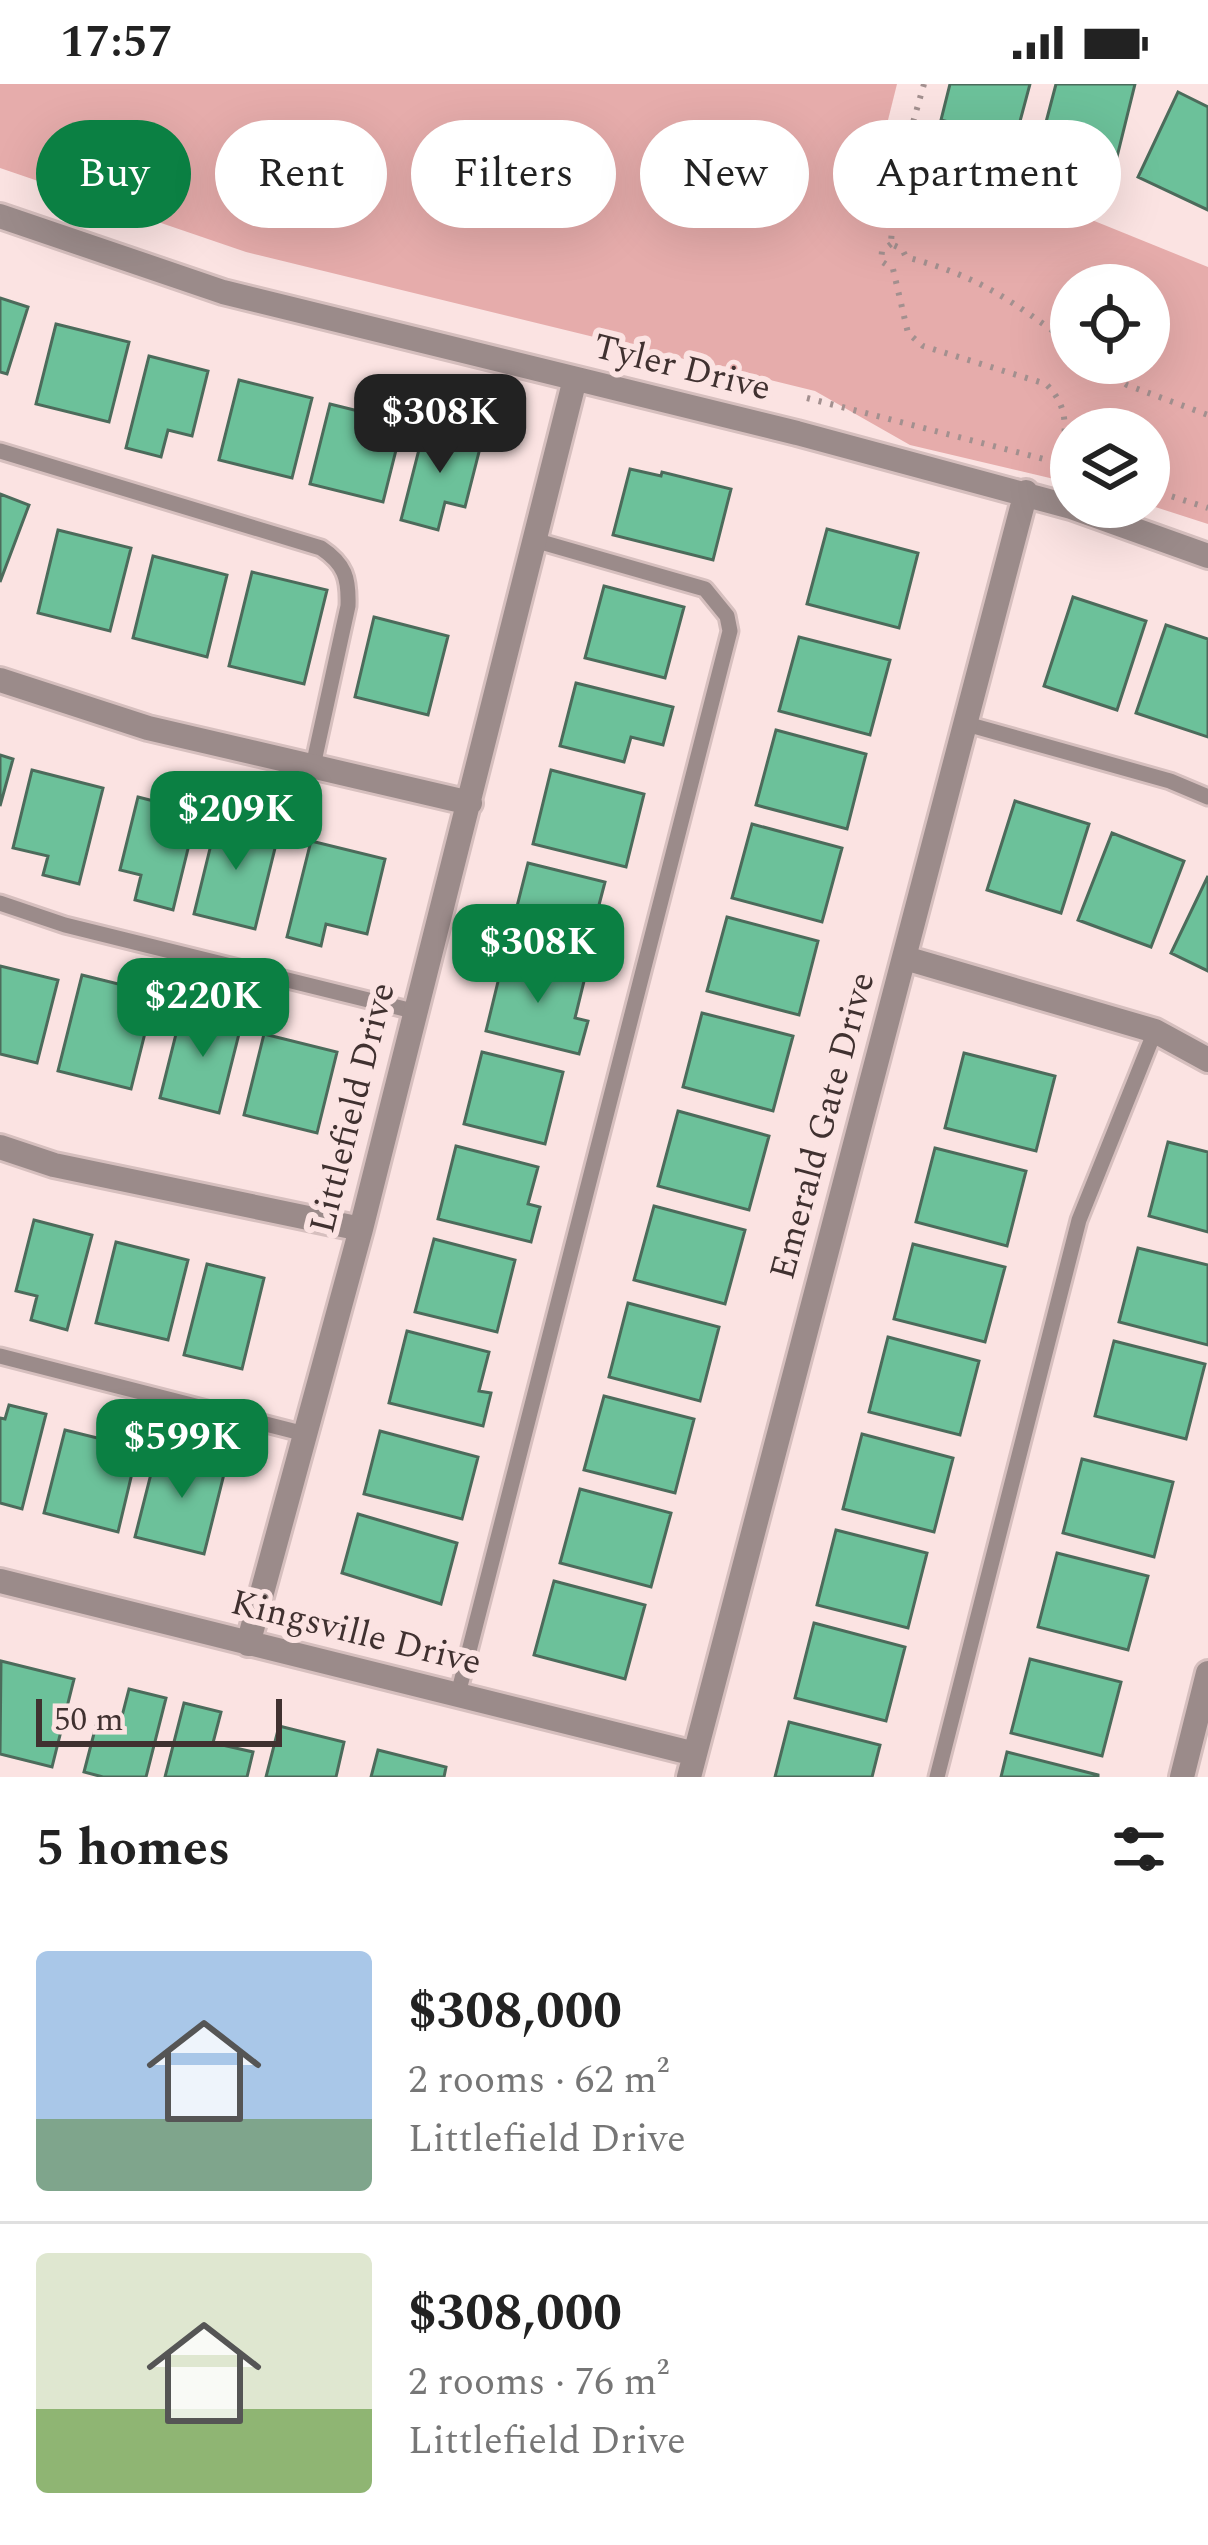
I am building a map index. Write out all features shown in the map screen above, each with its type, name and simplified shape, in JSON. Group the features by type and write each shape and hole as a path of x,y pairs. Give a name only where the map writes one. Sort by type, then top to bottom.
{"street":[{"name":"Tyler Drive","path":"0,216 223,292 1050,500"},
{"name":"Littlefield Drive","path":"248,1644 361,1229 574,379"},
{"name":"Emerald Gate Drive","path":"692,1765 1026,492"},
{"name":"Tyler Drive","path":"1130,528 1208,556"},
{"path":"0,680 148,728 470,803"},
{"path":"905,958 1154,1031 1208,1060"},
{"path":"0,1147 54,1165 361,1229"},
{"name":"Kingsville Drive","path":"0,1581 458,1694 692,1765"},
{"path":"1182,1777 1208,1673"}],"lane":[{"path":"0,451 321,548 337,559 350,579 348,606 313,766"},
{"path":"458,1694 730,631 728,616 705,589 535,540"},
{"path":"963,722 1208,797"},
{"path":"0,903 65,925 413,1011"},
{"path":"937,1777 1079,1220 1154,1031"},
{"path":"0,1356 305,1434"}],"path":[{"path":"925,84 894,189 891,244 882,251 881,261 892,269 908,333 923,346 1046,384 1064,408"},
{"path":"891,244 906,257 992,287 1050,329"},
{"path":"892,269 906,257"},
{"path":"1126,384 1208,415"},
{"path":"807,398 1050,460"},
{"path":"1170,496 1208,508"}],"shaded area":[{"path":"0,84 897,84 888,120 833,120 833,228 1112,228 1208,267 1208,524 1170,512 1170,408 1050,408 1050,478 910,445 815,391 246,252 176,228 191,228 191,120 36,120 36,180 0,168"}],"building":[{"path":"950,84 1030,84 1020,120 941,120"},
{"path":"1056,84 1135,84 1121,141 1121,120 1047,120"},
{"path":"1178,92 1208,107 1208,210 1138,177"},
{"path":"0,298 28,307 7,374 0,372"},
{"path":"56,324 129,342 109,422 36,404"},
{"path":"149,356 208,371 192,436 168,430 161,457 126,448"},
{"path":"239,380 312,398 292,478 219,460"},
{"path":"330,404 403,422 383,502 310,484"},
{"path":"425,426 482,440 465,507 445,502 438,530 401,520"},
{"path":"630,469 731,489 713,560 613,535"},
{"path":"0,494 29,505 0,582"},
{"path":"827,529 918,553 899,628 807,604"},
{"path":"58,530 131,548 110,631 38,613"},
{"path":"153,556 227,575 207,657 133,638"},
{"path":"252,572 327,590 304,684 229,666"},
{"path":"604,586 684,607 665,678 585,658"},
{"path":"1073,597 1146,621 1117,710 1044,686"},
{"path":"374,617 448,636 428,715 355,697"},
{"path":"1166,625 1208,639 1208,737 1136,713"},
{"path":"799,637 890,660 870,735 779,711"},
{"path":"576,683 673,707 663,745 631,737 624,762 560,746"},
{"path":"776,730 866,754 847,829 756,805"},
{"path":"0,755 13,759 0,806"},
{"path":"32,770 103,788 79,884 43,875 48,856 13,848"},
{"path":"551,770 644,794 626,867 533,844"},
{"path":"138,797 197,812 173,910 135,900 141,875 120,870"},
{"path":"1015,801 1089,824 1061,913 987,890"},
{"path":"218,816 279,832 255,929 194,914"},
{"path":"752,824 842,848 822,922 732,898"},
{"path":"1112,833 1184,861 1151,947 1078,920"},
{"path":"311,841 385,859 367,934 326,924 321,946 287,937"},
{"path":"528,863 605,882 594,924 616,929 607,962 509,938"},
{"path":"1208,876 1208,971 1171,953"},
{"path":"727,917 818,941 799,1015 707,991"},
{"path":"504,957 585,977 575,1018 588,1021 579,1054 486,1031"},
{"path":"0,966 58,980 37,1063 0,1054"},
{"path":"82,975 155,993 131,1089 58,1071"},
{"path":"207,1005 244,1014 219,1113 160,1098 180,1018 202,1024"},
{"path":"702,1013 793,1036 773,1111 683,1087"},
{"path":"264,1034 337,1052 317,1133 244,1115"},
{"path":"482,1052 563,1072 545,1144 464,1124"},
{"path":"964,1053 1055,1076 1036,1151 945,1128"},
{"path":"678,1111 769,1136 749,1210 658,1186"},
{"path":"1168,1142 1208,1152 1208,1232 1149,1216"},
{"path":"456,1146 538,1167 528,1204 540,1207 531,1242 438,1219"},
{"path":"935,1148 1026,1171 1007,1246 916,1222"},
{"path":"654,1206 745,1230 725,1304 634,1280"},
{"path":"34,1220 92,1235 67,1330 31,1320 37,1296 16,1291"},
{"path":"434,1239 515,1260 497,1332 415,1312"},
{"path":"116,1242 188,1260 168,1340 96,1323"},
{"path":"913,1244 1005,1267 985,1342 894,1319"},
{"path":"1138,1248 1208,1265 1208,1345 1119,1322"},
{"path":"207,1264 264,1278 242,1369 184,1355"},
{"path":"628,1303 719,1327 700,1401 609,1377"},
{"path":"407,1331 489,1352 479,1391 491,1393 483,1426 389,1403"},
{"path":"888,1337 979,1361 960,1435 869,1412"},
{"path":"1114,1341 1205,1364 1186,1439 1095,1416"},
{"path":"604,1396 694,1419 675,1493 584,1470"},
{"path":"9,1405 46,1414 22,1509 0,1503 0,1418 5,1419"},
{"path":"65,1430 138,1448 118,1532 44,1513"},
{"path":"380,1431 478,1457 462,1519 364,1494"},
{"path":"862,1434 953,1458 934,1532 843,1509"},
{"path":"191,1448 228,1458 204,1554 135,1537 155,1458 187,1466"},
{"path":"1082,1459 1173,1482 1154,1557 1063,1533"},
{"path":"580,1489 671,1513 651,1587 560,1563"},
{"path":"358,1514 457,1543 441,1604 342,1573"},
{"path":"836,1530 927,1553 908,1628 817,1605"},
{"path":"1057,1553 1148,1576 1128,1650 1038,1627"},
{"path":"554,1581 645,1605 625,1679 534,1655"},
{"path":"814,1623 905,1647 886,1721 795,1698"},
{"path":"1030,1659 1121,1682 1102,1756 1011,1733"},
{"path":"1,1661 74,1679 52,1767 0,1754"},
{"path":"129,1689 166,1698 146,1777 84,1772 99,1714 121,1720"},
{"path":"184,1703 221,1712 213,1743 253,1752 247,1777 165,1777"},
{"path":"789,1722 880,1745 872,1777 775,1777"},
{"path":"279,1726 344,1742 336,1777 266,1777"},
{"path":"378,1750 446,1767 444,1777 371,1777"},
{"path":"1007,1752 1098,1775 1098,1777 1001,1777"}]}
